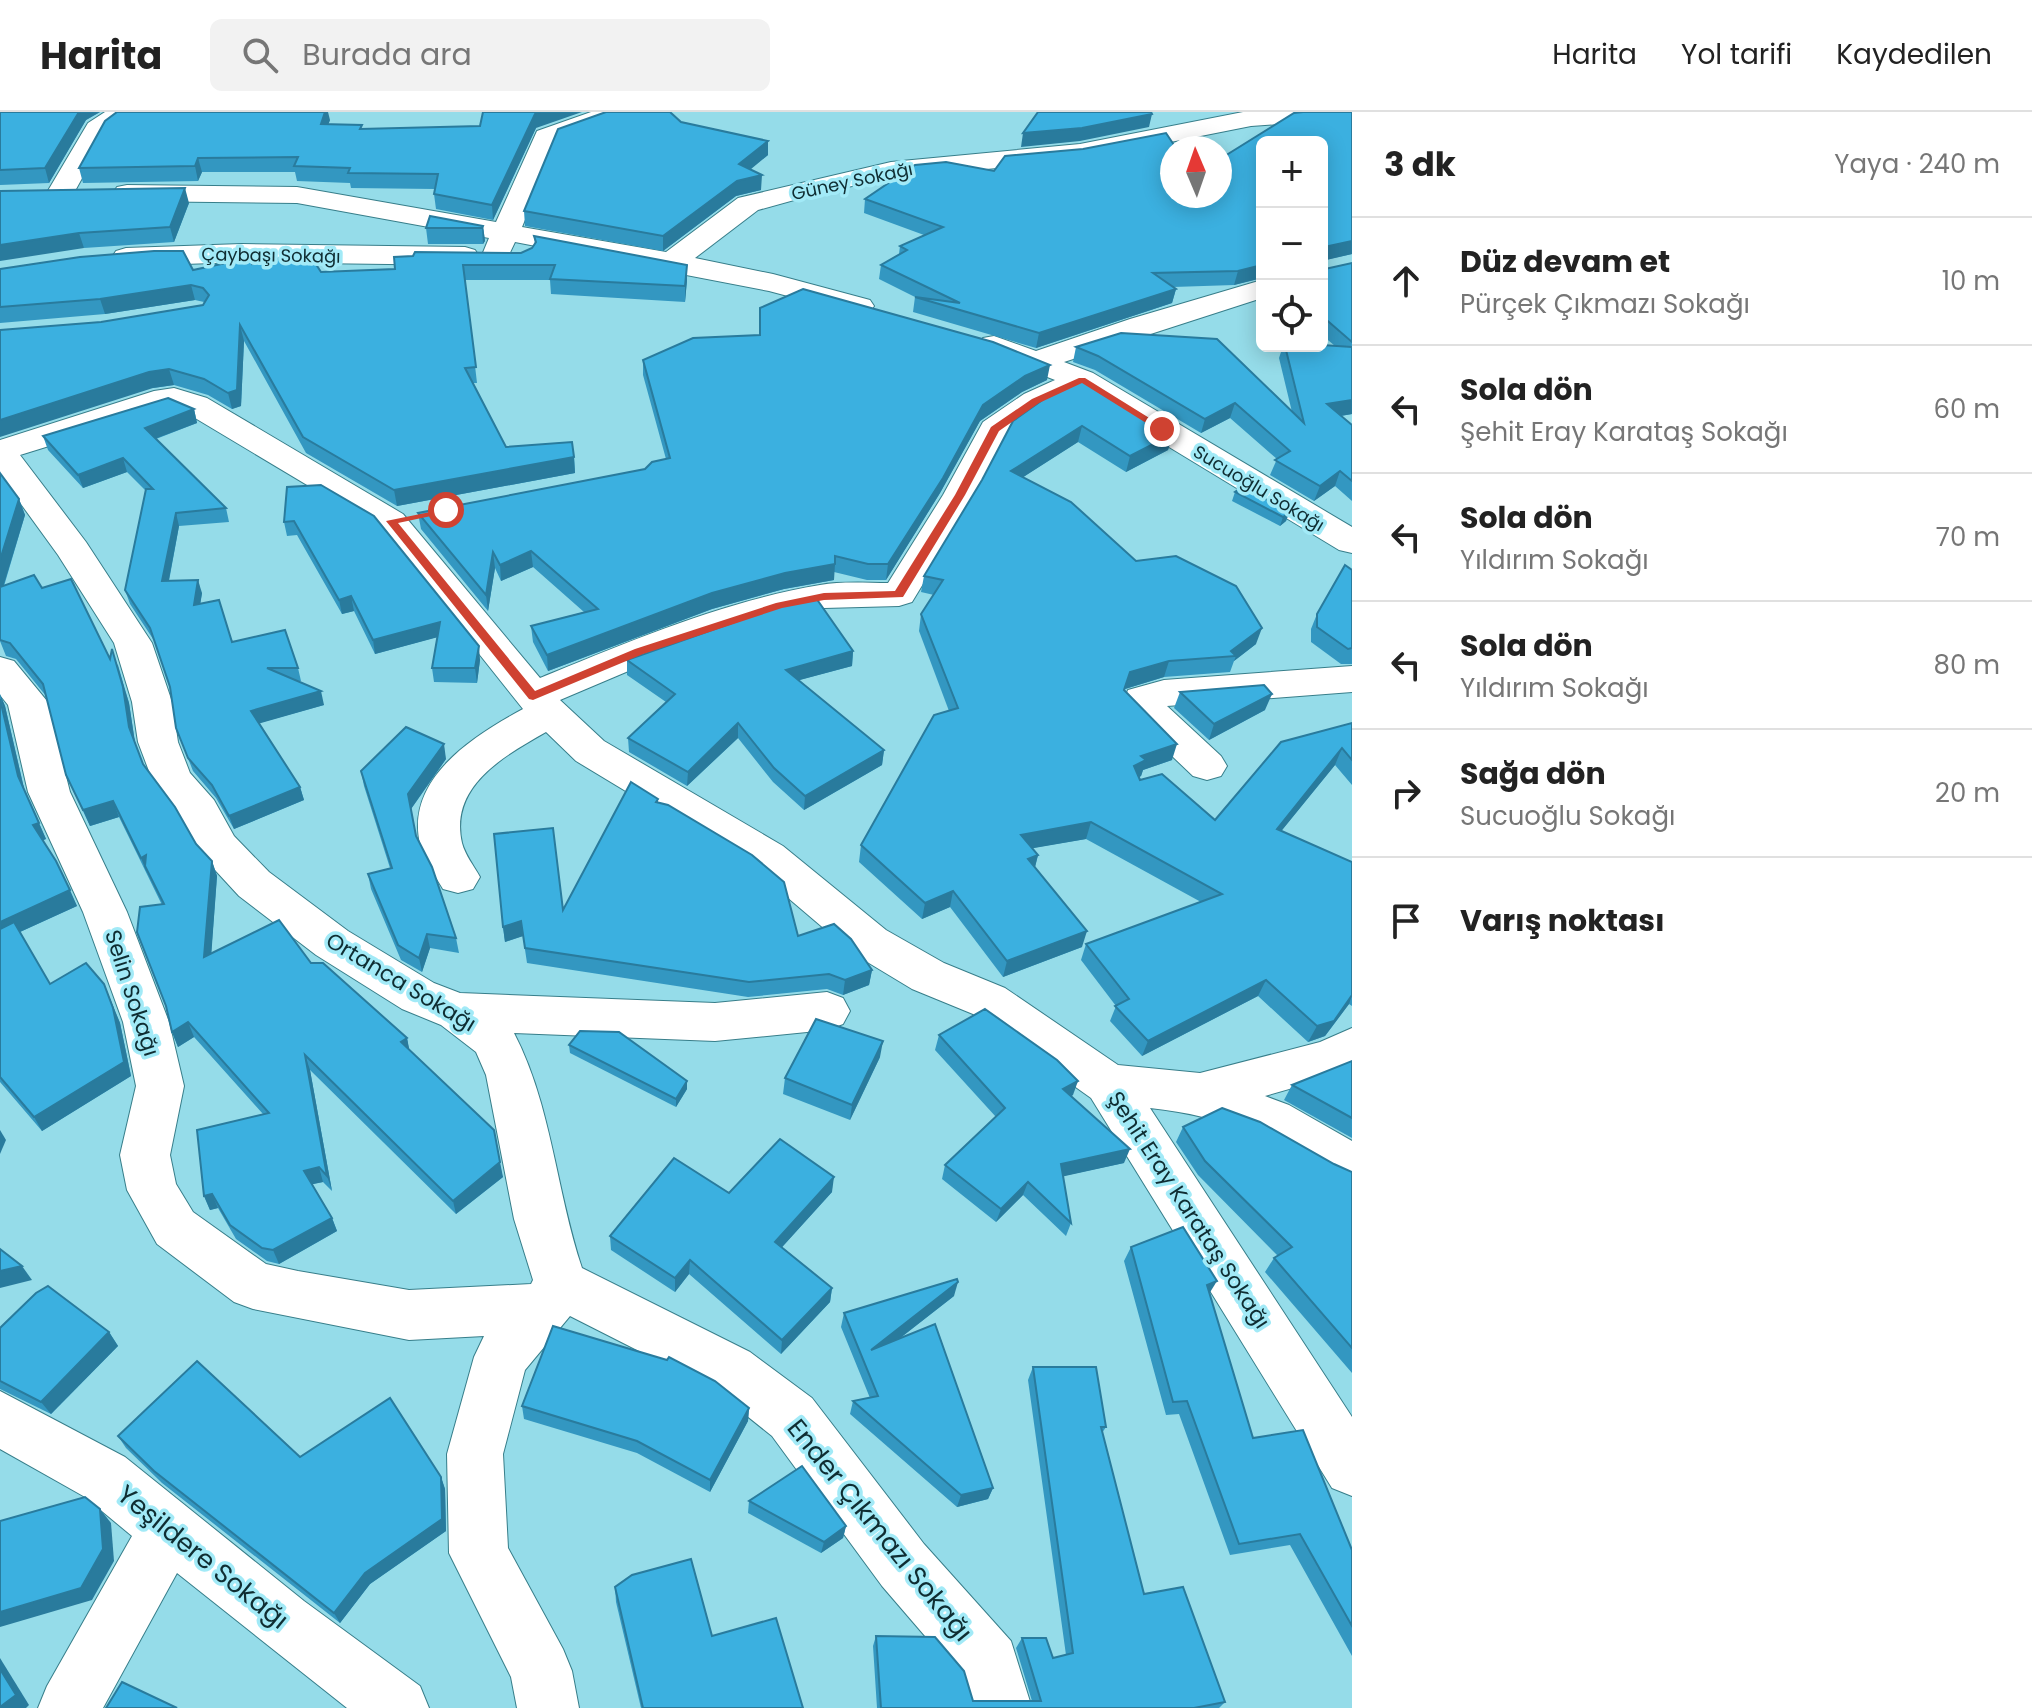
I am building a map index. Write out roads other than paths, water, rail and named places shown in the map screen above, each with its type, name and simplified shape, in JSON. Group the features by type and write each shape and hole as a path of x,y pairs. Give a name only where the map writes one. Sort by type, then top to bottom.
{"street":[{"path":"60,194 97,128 122,112"},
{"path":"500,244 546,136 615,112"},
{"name":"Güney Sokağı","path":"672,262 748,204 820,185 891,170 1080,152 1251,118 1337,112"},
{"path":"30,194 297,195 500,244 672,262 773,283 885,313"},
{"name":"Çaybaşı Sokağı","path":"99,259 500,244"},
{"path":"1037,361 1141,325 1256,291"},
{"name":"Sucuoğlu Sokağı","path":"972,339 1082,380 1352,542"},
{"path":"458,877 441,843 441,809 460,771 541,704 639,652 780,605 824,596 899,594 960,495 995,429 1035,401 1082,380"},
{"name":"Şehit Eray Karataş Sokağı","path":"0,452 154,401 174,398 196,405 406,518 541,704 590,751 768,857 870,942 928,976 989,1001 1108,1084 1352,1468"},
{"name":"Ortanca Sokağı","path":"0,452 73,550 133,643 152,702 158,742 172,779 199,811 219,847 254,884 332,943 418,996 457,1012 494,1039 510,1075 527,1146 553,1296"},
{"name":"Selin Sokağı","path":"0,670 27,701 49,792 105,912 146,1022 160,1086 145,1155 152,1190 175,1228 253,1285 298,1296 409,1315 553,1296"},
{"path":"1207,766 1142,705 1142,699 1164,693 1352,679"},
{"path":"457,1012 715,1022 827,1011"},
{"path":"1200,1093 1332,1059 1352,1047"},
{"path":"1108,1084 1200,1093 1272,1120 1352,1166"},
{"path":"548,1708 541,1671 479,1553 475,1454 501,1357 553,1296"},
{"name":"Ender Çıkmazı Sokağı","path":"553,1296 731,1370 792,1417 903,1565 989,1663 1001,1708"},
{"name":"Yeşildere Sokağı","path":"0,1418 105,1477 283,1622 398,1708"},
{"path":"69,1708 170,1527"}]}
